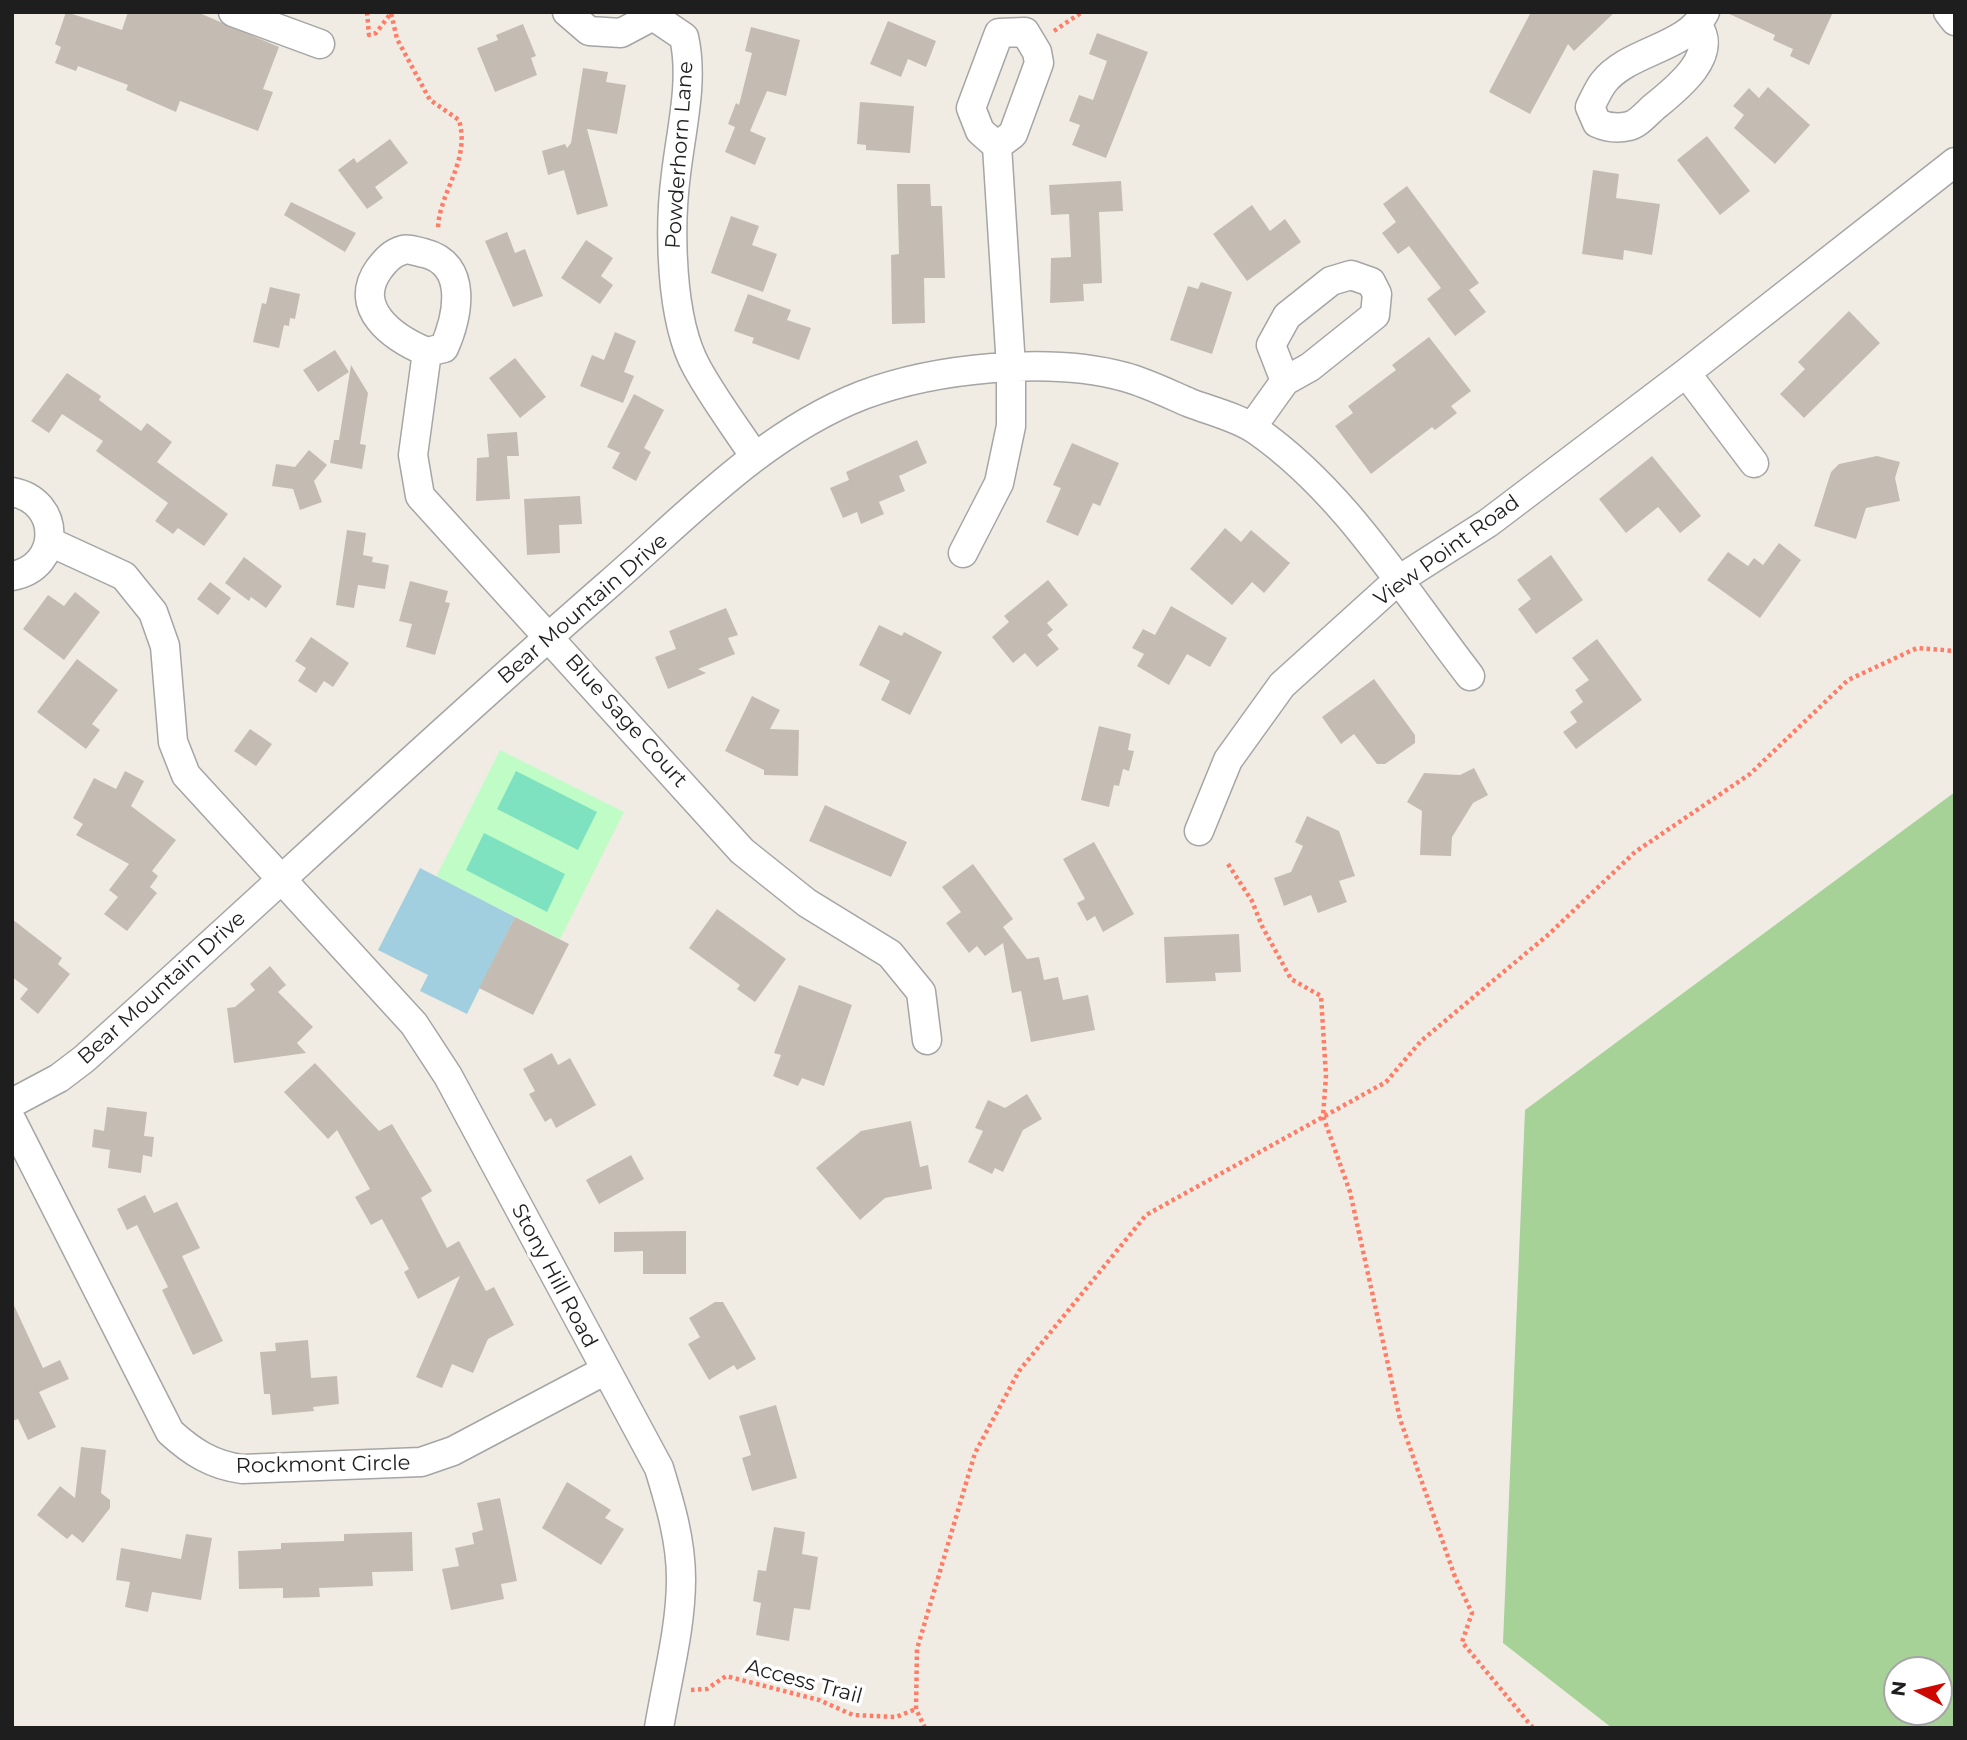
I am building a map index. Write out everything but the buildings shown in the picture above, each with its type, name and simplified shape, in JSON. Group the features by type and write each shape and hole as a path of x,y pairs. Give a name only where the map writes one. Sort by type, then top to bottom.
{"street":[{"path":"233,12 320,44"},
{"name":"Powderhorn Lane","path":"567,12 589,31 621,33 653,14 684,37 690,62 672,210 671,248 680,317 695,366 755,457"},
{"path":"1948,12 1955,21"},
{"path":"963,554 999,483 1011,426 1011,367 997,146 980,131 971,108 999,33 1025,32 1034,45 1040,63 1013,134 997,146"},
{"name":"View Point Road","path":"1199,831 1228,760 1282,685 1397,582 1488,523 1686,373 1955,162"},
{"path":"406,248 432,255 449,266 457,282 453,328 444,348 427,352 407,344 369,305 368,291 373,278 388,257 406,248"},
{"name":"Blue Sage Court","path":"427,352 413,455 420,496 550,635 743,851 807,903 890,954 921,992 927,1040"},
{"name":"Bear Mountain Drive","path":"12,1103 59,1077 83,1059 282,882 550,635 755,457 816,417 865,395 924,379 1011,367 1068,366 1125,377 1252,427 1299,465 1341,509 1470,676"},
{"path":"1686,373 1754,463"},
{"path":"1252,427 1285,381"},
{"path":"12,492 28,496 39,504 47,516 50,542 36,567 12,576"},
{"name":"Stony Hill Road","path":"50,542 124,576 153,612 165,646 173,742 186,775 421,1034 448,1076 604,1371 659,1468 675,1521 681,1576 680,1604 659,1728"},
{"name":"Rockmont Circle","path":"12,1121 170,1432 195,1454 225,1467 242,1469 421,1462 453,1451 604,1371"}],"path":[{"path":"367,12 369,36 376,33 391,13 397,38 430,100 460,120 464,136 449,194 439,207 432,255"},
{"path":"1034,45 1083,12"},
{"path":"925,1728 916,1709 917,1649 975,1453 1018,1371 1146,1215 1386,1082 1420,1041 1549,934 1635,852 1750,774 1848,681 1917,648 1955,651"},
{"path":"1228,864 1252,901 1262,926 1292,979 1321,996 1326,1063 1323,1116 1350,1192 1400,1419 1455,1577 1472,1613 1462,1642 1533,1728"},
{"name":"Access Trail","path":"687,1691 708,1689 726,1676 819,1700 853,1715 896,1717 916,1709"}],"green space":[{"path":"500,750 624,812 560,939 436,877"},
{"path":"516,771 597,812 578,850 497,809"},
{"path":"1955,792 1955,1728 1612,1728 1503,1643 1525,1110"},
{"path":"484,833 565,874 547,912 466,870"}],"water":[{"path":"420,868 515,917 467,1014 420,991 428,975 378,950"}]}
